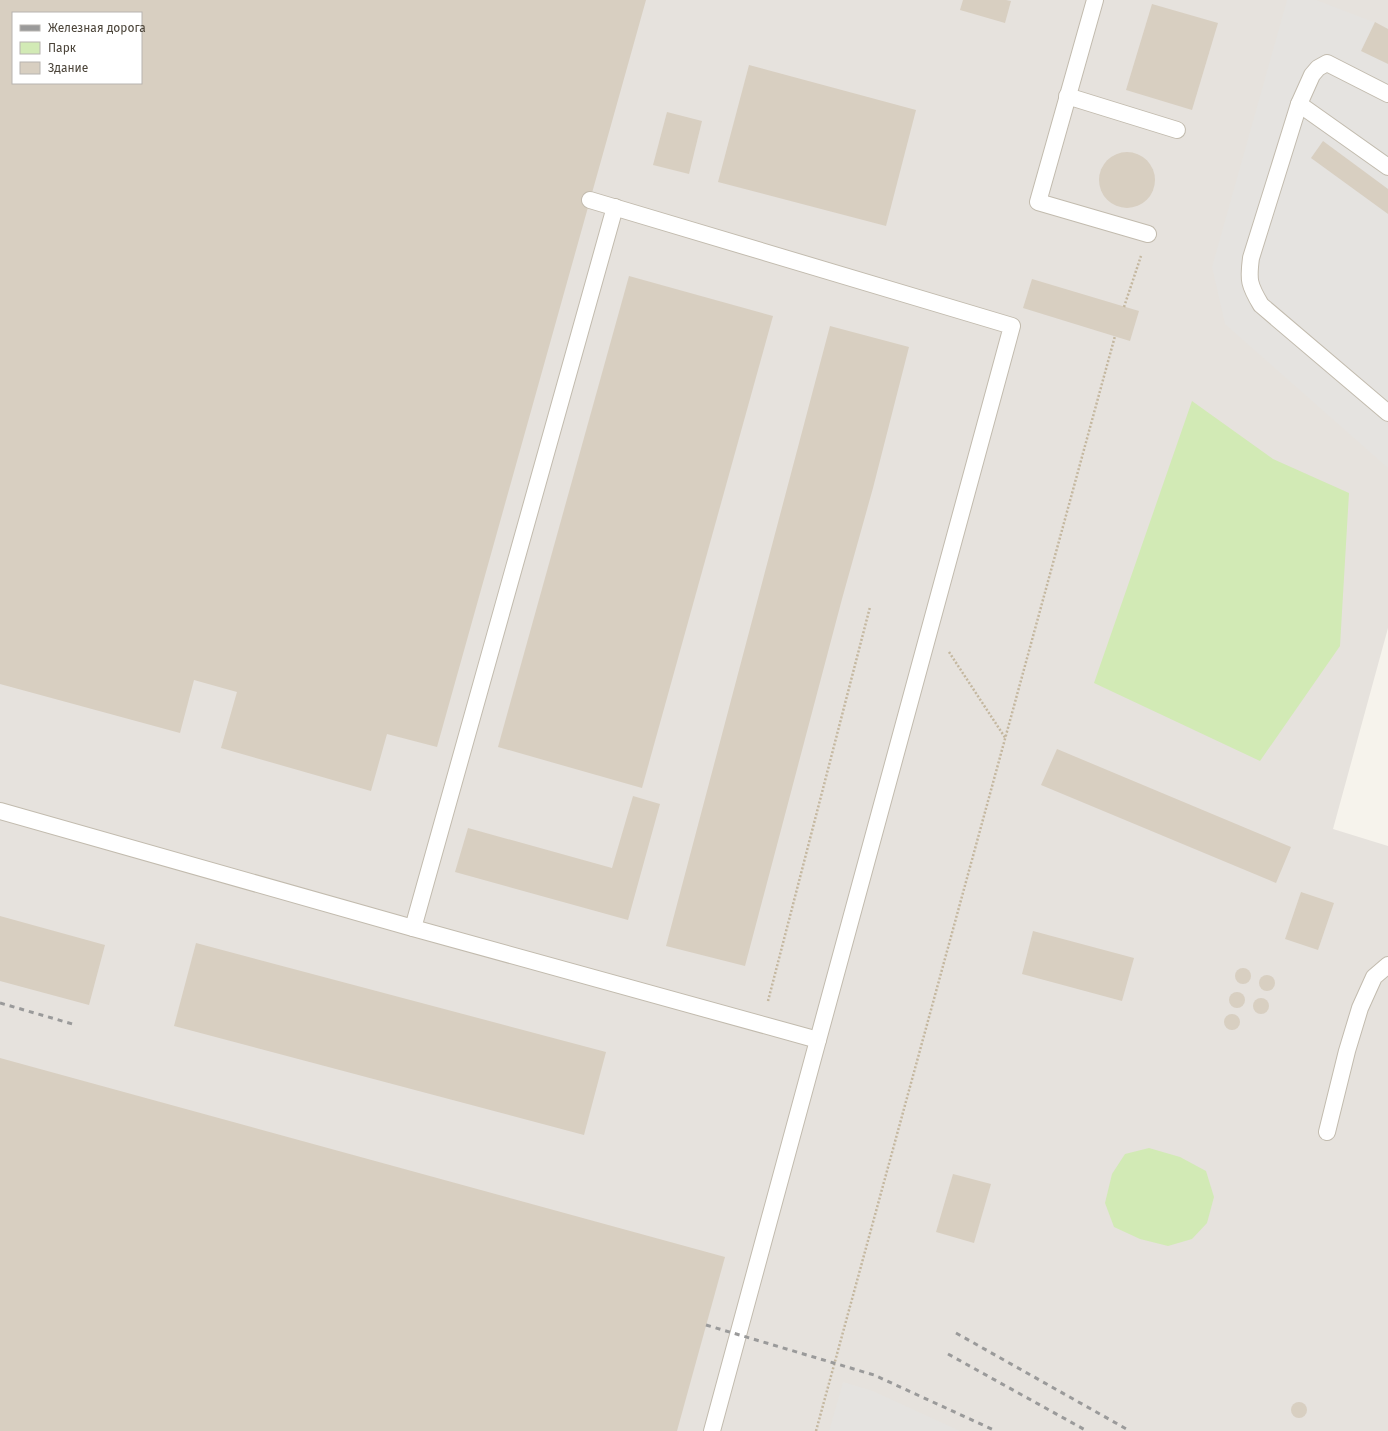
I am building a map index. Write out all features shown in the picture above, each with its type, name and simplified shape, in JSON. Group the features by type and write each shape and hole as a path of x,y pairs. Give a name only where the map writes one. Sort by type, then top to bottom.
{"lane":[{"path":"1094,0 1038,202 1148,234"},
{"path":"1388,94 1327,63 1318,68 1312,75 1299,104 1251,258 1249,275 1253,290 1261,304 1388,413"},
{"path":"1067,96 1176,130"},
{"path":"1299,104 1388,167"},
{"path":"590,200 1012,326 712,1431"},
{"path":"413,928 615,207"},
{"path":"0,812 818,1040"},
{"path":"1327,1132 1347,1051 1360,1008 1374,977 1388,965"}],"path":[{"path":"1124,307 1148,234"},
{"path":"816,1431 1116,336"},
{"path":"762,1025 870,607"},
{"path":"931,624 1006,739"}],"shaded area":[{"path":"0,0 1388,0 1388,628 1333,829 1388,846 1388,1431 0,1431"},
{"path":"1287,0 1316,0 1376,23 1388,30 1388,468 1225,324 1212,267"},
{"path":"843,1382 873,1391 960,1431 829,1431"}],"green space":[{"path":"1192,401 1273,459 1349,493 1340,646 1260,761 1094,683"},
{"path":"1149,1148 1180,1157 1206,1171 1214,1197 1207,1223 1192,1239 1168,1246 1140,1239 1114,1227 1105,1203 1112,1174 1125,1154"}],"building":[{"path":"0,0 646,0 437,747 387,734 371,791 221,748 237,692 194,680 180,733 0,684"},
{"path":"963,0 1011,1 1005,23 960,10"},
{"path":"1152,4 1218,23 1192,110 1126,90"},
{"path":"1375,22 1388,29 1388,64 1361,51"},
{"path":"749,65 916,110 886,226 718,182"},
{"path":"667,112 702,121 689,174 653,165"},
{"path":"1323,141 1388,189 1388,214 1311,158"},
{"path":"1127,152 1138,154 1147,160 1153,169 1155,180 1153,191 1147,200 1138,206 1127,208 1116,206 1107,200 1101,191 1099,180 1101,169 1107,160 1116,154"},
{"path":"629,276 773,316 642,788 498,747"},
{"path":"1032,279 1139,311 1130,341 1023,308"},
{"path":"830,326 909,347 873,488 842,599 745,966 666,946"},
{"path":"1057,749 1291,847 1276,883 1041,785"},
{"path":"633,796 660,804 628,920 455,872 468,828 612,868"},
{"path":"1301,892 1334,903 1318,950 1285,939"},
{"path":"0,916 105,945 89,1005 0,981"},
{"path":"1033,931 1134,958 1122,1001 1022,974"},
{"path":"196,943 606,1052 584,1135 174,1026"},
{"path":"1240,968 1246,968 1251,973 1249,982 1246,984 1240,984 1235,979 1235,973"},
{"path":"1264,975 1270,975 1275,980 1273,989 1270,991 1264,991 1259,986 1259,980"},
{"path":"1234,992 1240,992 1245,997 1243,1006 1240,1008 1234,1008 1229,1003 1229,997"},
{"path":"1258,998 1264,998 1269,1003 1267,1012 1264,1014 1258,1014 1253,1009 1253,1003"},
{"path":"1229,1014 1235,1014 1240,1019 1238,1028 1235,1030 1229,1030 1224,1025 1224,1019"},
{"path":"0,1058 725,1257 677,1431 0,1431"},
{"path":"953,1174 991,1184 974,1243 936,1232"},
{"path":"1296,1402 1302,1402 1307,1407 1305,1416 1302,1418 1296,1418 1291,1413 1291,1407"}],"railway":[{"path":"0,1003 76,1025"},
{"path":"706,1325 874,1375 996,1431"},
{"path":"956,1333 1130,1431"},
{"path":"948,1354 1087,1431"}]}
